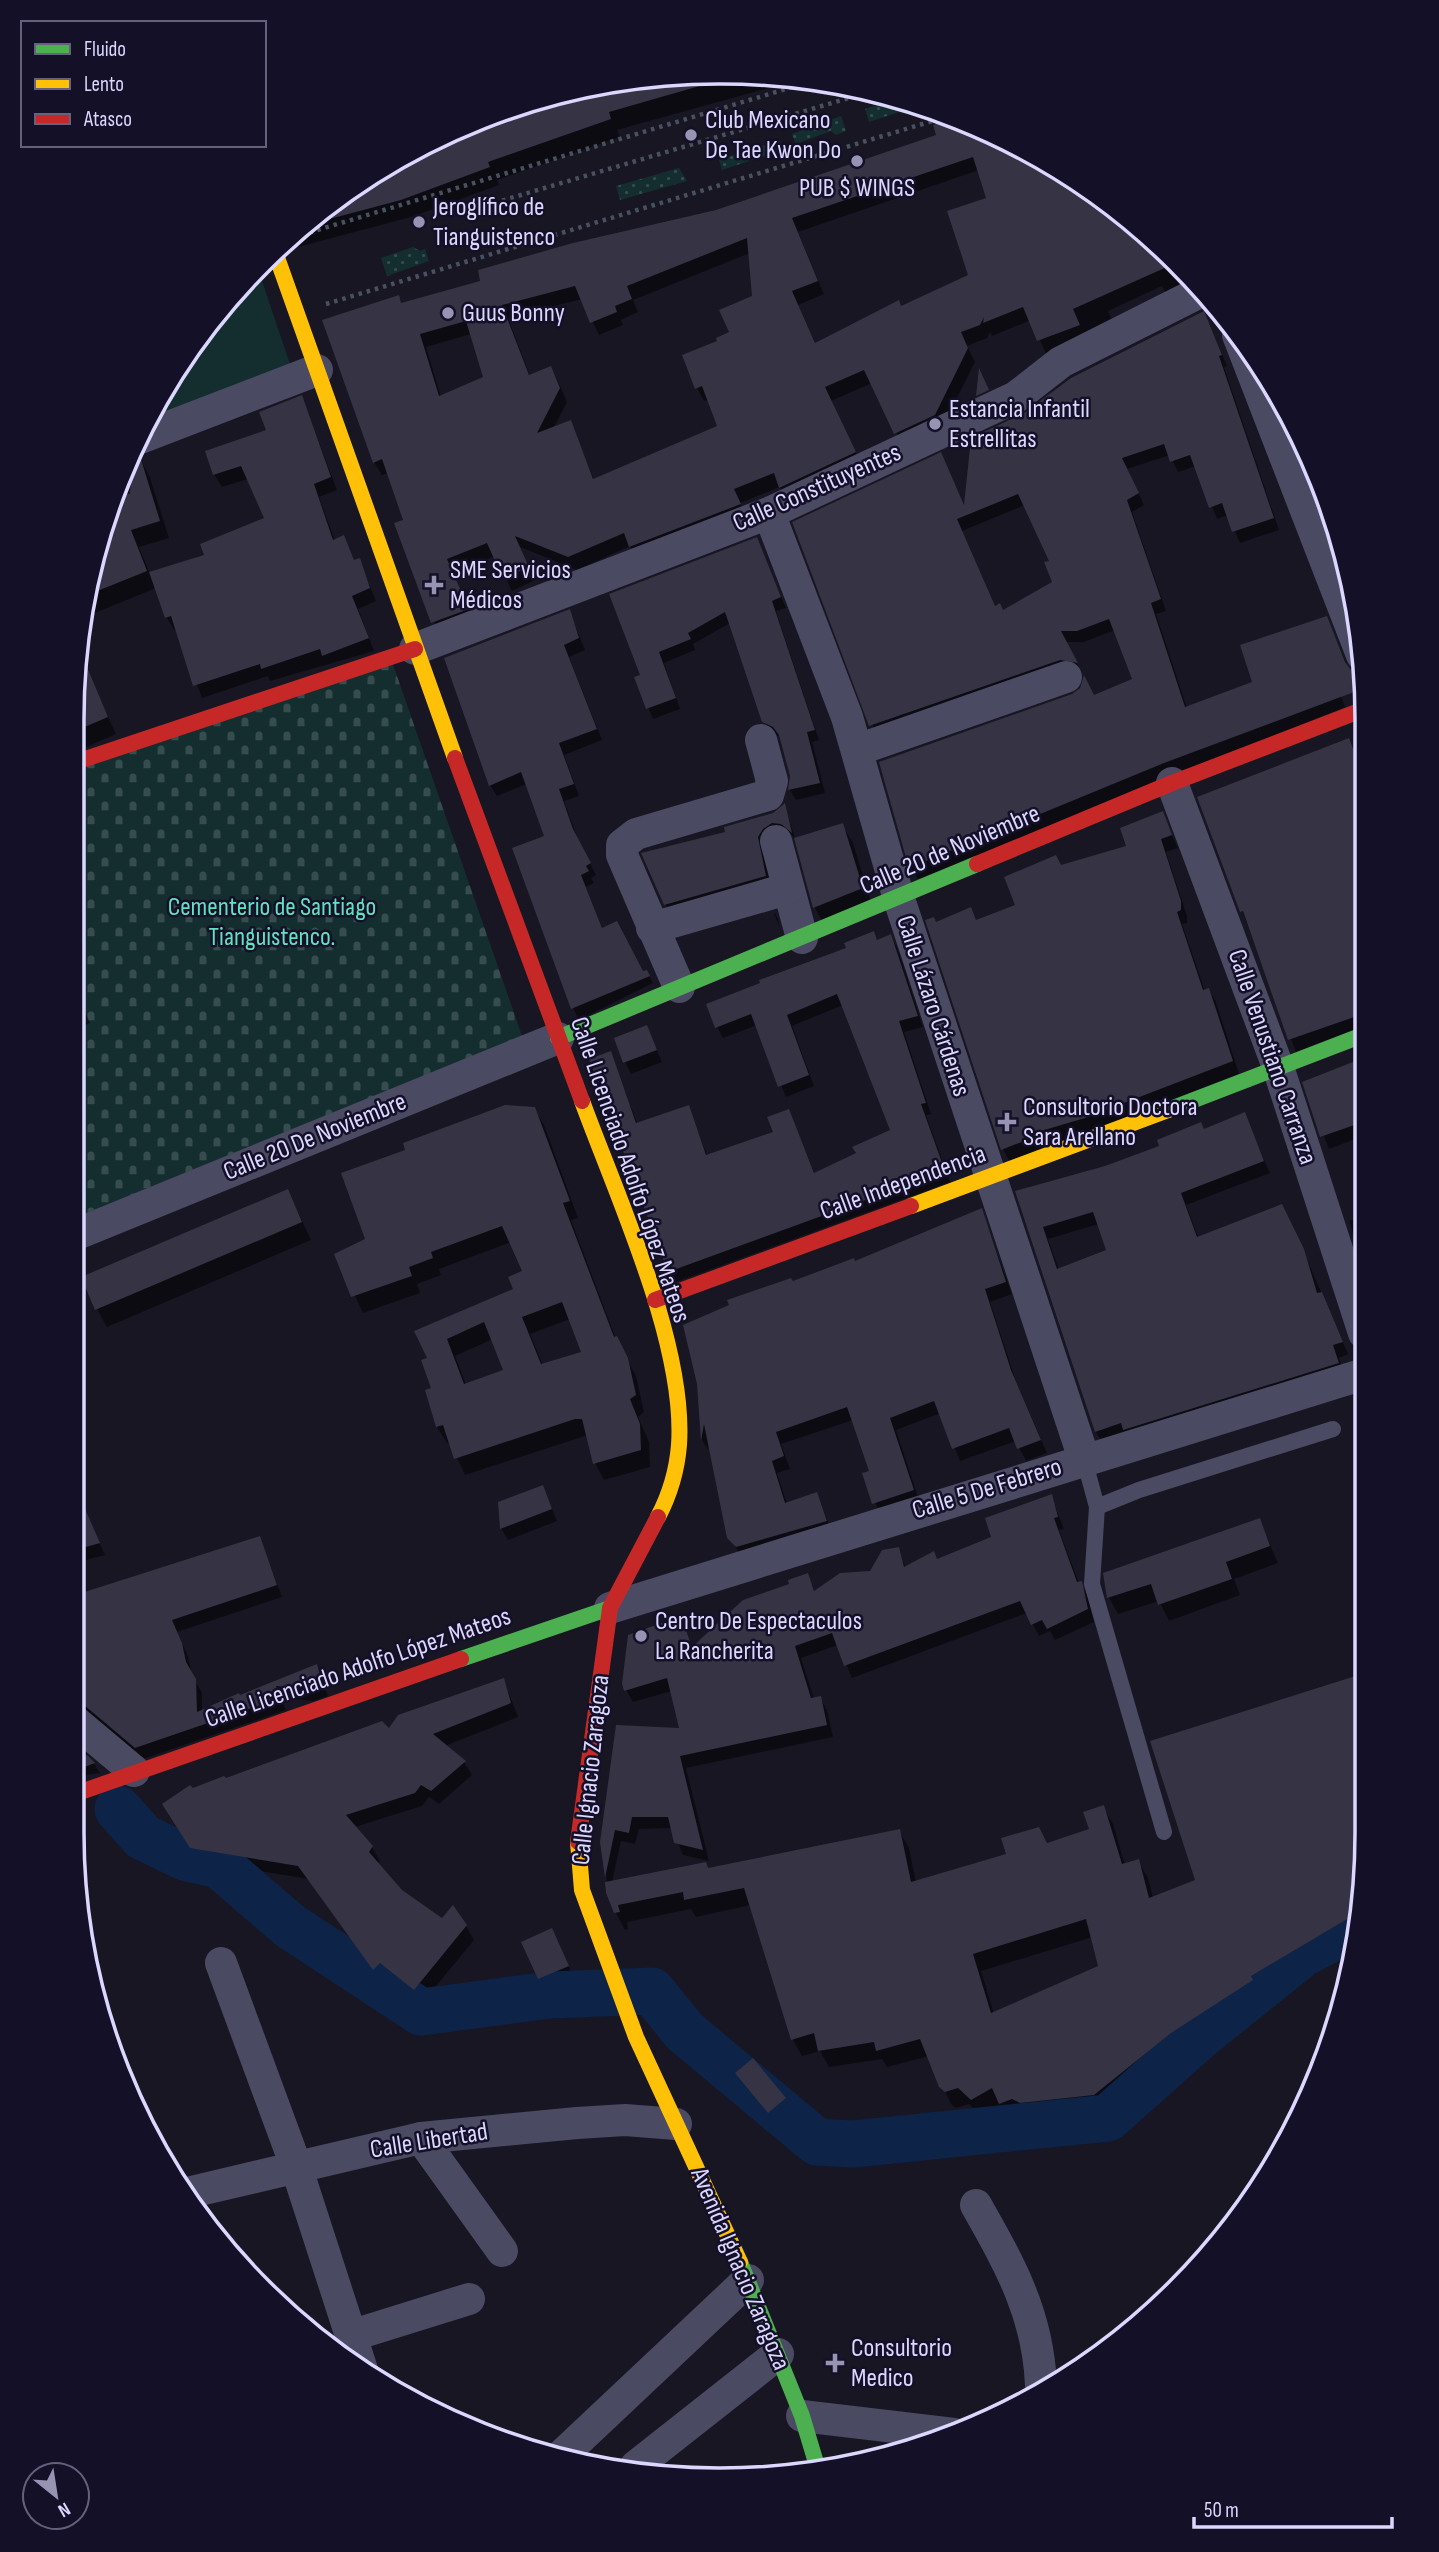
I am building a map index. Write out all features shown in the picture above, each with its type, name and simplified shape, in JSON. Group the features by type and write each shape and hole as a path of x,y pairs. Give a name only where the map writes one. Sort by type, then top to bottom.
{"street":[{"name":"Calle Licenciado Adolfo López Mateos","path":"84,1791 134,1771 610,1608 667,1497 679,1446 676,1389 655,1300 415,649 279,262"},
{"name":"Calle Constituyentes","path":"415,649 769,513 1016,397 1061,362 1193,296"},
{"path":"153,433 317,370"},
{"path":"1270,402 1290,444 1344,603"},
{"name":"Calle Lázaro Cárdenas","path":"769,513 857,750 898,899 1084,1459"},
{"path":"84,759 415,649"},
{"path":"857,750 1066,677"},
{"name":"Calle 20 de Noviembre","path":"558,1038 1172,783 1355,713"},
{"path":"679,987 622,855 622,845 636,834 768,795 772,782 761,740"},
{"name":"Calle Venustiano Carranza","path":"1172,783 1278,1067 1355,1305"},
{"path":"776,841 802,938"},
{"path":"652,928 787,890"},
{"name":"Calle 20 De Noviembre","path":"84,1231 558,1038"},
{"name":"Calle Independencia","path":"655,1300 989,1178 1355,1038"},
{"name":"Calle 5 De Febrero","path":"610,1608 1355,1377"},
{"name":"Calle Ignacio Zaragoza","path":"610,1608 578,1841 582,1890 635,2037 676,2123"},
{"path":"84,1729 134,1771"},
{"path":"221,1963 296,2166 356,2354"},
{"name":"Calle Libertad","path":"195,2191 421,2138 589,2122 676,2123"},
{"name":"Avenida Ignacio Zaragoza","path":"676,2123 748,2280 802,2416 815,2461"},
{"path":"421,2138 502,2251"},
{"path":"976,2205 1014,2273 1031,2315 1040,2381"},
{"path":"568,2449 748,2280"},
{"path":"350,2336 470,2299"},
{"path":"639,2463 778,2354"},
{"path":"802,2416 931,2431"}],"lane":[{"path":"1097,1507 1139,1490 1333,1429"},
{"path":"1084,1459 1097,1507 1092,1584 1164,1832"}],"path":[{"path":"312,232 790,88"},
{"path":"494,202 850,98"},
{"path":"297,313 932,121"}],"green space":[{"path":"878,105 901,111 869,122 865,109"},
{"path":"841,116 846,131 836,135 831,131 796,144 792,134"},
{"path":"780,140 783,150 722,170 719,160"},
{"path":"679,168 687,181 620,200 616,186"},
{"path":"413,247 420,251 425,249 429,261 387,276 381,258"},
{"path":"261,279 292,370 162,416 191,366 215,333"},
{"name":"Cementerio de Santiago Tianguistenco.","path":"389,653 522,1036 84,1214 84,755"}],"building":[{"path":"705,84 609,112 611,119 488,162 490,167 401,200 328,220 402,169 478,133 549,108 596,96 637,89"},
{"path":"938,123 963,132 1037,169 1106,215 1166,267 1073,309 1080,325 1037,341 1023,307 983,323 984,317 980,325 961,332 968,348 935,415 894,434 864,370 825,387 856,452 779,488 774,473 734,489 741,504 629,547 624,533 568,557 515,536 529,567 503,579 487,543 447,559 469,609 431,623 394,523 403,520 382,459 373,463 322,320 399,295 401,303 480,281 478,270 573,243 716,210 936,135 933,125","holes":["973,157 986,198 947,211 968,275 901,306 899,300 815,343 792,291 818,281 792,218","747,238 752,296 719,310 729,332 716,338 717,341 682,355 695,389 702,386 717,426 593,479 571,420 537,433 560,388 551,366 529,375 502,305 575,286 590,323 617,312 615,306 632,299 627,286","466,321 483,377 439,396 420,334"]},
{"path":"1204,311 1222,355 1219,356 1274,518 1232,532 1222,503 1209,508 1190,455 1170,462 1164,444 1122,458 1139,493 1127,500 1161,599 1151,603 1185,707 1252,682 1240,645 1327,616 1345,662 1353,671 1354,692 1164,763 909,868 879,762 1072,694 1080,688 1084,675 1094,695 1132,679 1109,619 1077,631 1061,631 1078,663 1060,660 869,726 792,522 941,452 964,505 971,438 1024,413 1071,378","holes":["1018,494 1049,561 1044,562 1052,582 1003,610 1000,603 995,606 957,519"]},
{"path":"979,368 989,390 976,396"},
{"path":"302,395 331,477 314,484 333,540 344,535 354,560 360,558 370,588 352,596 369,638 322,656 320,649 261,669 260,664 193,686 171,616 165,618 149,572 204,555 200,544 264,518 241,466 213,475 205,451 266,430 259,412"},
{"path":"141,458 160,521 131,530 147,571 97,591 118,515 125,494 130,494 131,480"},
{"path":"757,537 781,597 772,601 815,730 807,732 820,783 788,790 790,776 779,735 773,727 762,722 725,612 688,633 691,639 659,652 676,698 646,709 634,677 640,675 609,594"},
{"path":"570,609 579,638 564,645 597,729 559,743 574,784 559,789 573,829 591,863 586,866 589,871 581,875 602,928 617,921 643,971 647,970 650,976 571,1009 512,848 544,836 521,772 489,786 444,658"},
{"path":"86,665 108,717 84,727"},
{"path":"1349,738 1355,754 1355,1017 1288,1040 1243,911 1240,912 1197,797"},
{"path":"785,803 792,833 781,824 772,823 763,829 758,837 766,876 664,905 641,853 725,832 724,827 773,813"},
{"path":"1163,811 1172,835 1161,839 1181,901 1181,910 1177,912 1203,990 1209,988 1233,1061 1085,1118 1041,1131 1042,1134 1001,1150 925,920 934,917 936,922 971,907 976,920 1015,905 1004,877 1056,855 1061,865 1126,846 1120,828"},
{"path":"843,823 863,888 813,908 794,838"},
{"path":"874,931 877,940 891,934 918,1016 899,1021 926,1103 921,1104 945,1171 668,1272 589,1059 611,1051 636,1123 689,1105 706,1155 773,1132 767,1117 789,1109 814,1173 856,1153 852,1147 890,1130 837,994 787,1015 809,1075 778,1087 751,1014 715,1028 706,1004 760,983 759,980 846,948 844,943"},
{"path":"647,1025 657,1050 623,1063 614,1038"},
{"path":"1355,1061 1355,1125 1320,1137 1302,1082"},
{"path":"505,1105 535,1107 570,1201 563,1203 614,1337 617,1336 628,1358 636,1395 630,1399 640,1424 641,1450 593,1464 582,1419 575,1419 454,1459 443,1425 436,1427 425,1390 431,1388 421,1360 427,1358 414,1331 513,1289 508,1277 522,1271 502,1226 431,1252 433,1258 409,1267 412,1276 351,1297 334,1254 365,1239 341,1173 405,1150 403,1143","holes":["562,1302 581,1352 541,1364 522,1317","484,1322 503,1370 464,1384 447,1339"]},
{"path":"1245,1112 1264,1161 1181,1193 1197,1237 1282,1204 1304,1249 1317,1293 1322,1292 1343,1342 1333,1345 1339,1363 1123,1430 1121,1423 1095,1432 1015,1191 1105,1166 1159,1146 1157,1140 1201,1122 1204,1129","holes":["1093,1212 1106,1250 1057,1269 1043,1227"]},
{"path":"288,1189 302,1222 95,1310 84,1284 84,1276"},
{"path":"982,1208 1006,1282 985,1289 1011,1370 1041,1440 1017,1449 1009,1428 952,1449 934,1401 890,1418 914,1490 872,1504 862,1473 869,1471 847,1407 776,1432 784,1456 772,1461 785,1503 817,1492 827,1521 736,1547 727,1538 704,1424 701,1441 697,1384 683,1325 729,1305 727,1300 791,1278 793,1281 854,1258 855,1261"},
{"path":"543,1485 552,1509 500,1529 498,1502"},
{"path":"1052,1494 1058,1517 1054,1518 1077,1582 1082,1581 1088,1609 1047,1629 1042,1620 1031,1625 1020,1601 844,1666 832,1633 795,1646 811,1698 821,1696 827,1725 680,1756 703,1850 674,1843 668,1817 632,1817 629,1833 615,1830 605,1878 600,1842 616,1725 679,1728 667,1678 624,1691 622,1684 628,1635 681,1616 692,1647 743,1600 789,1584 788,1580 808,1573 814,1591 840,1573 870,1571 882,1550 899,1547 904,1567 934,1551 937,1559 991,1537 985,1518"},
{"path":"84,1506 100,1543 84,1548"},
{"path":"1260,1518 1270,1546 1226,1562 1232,1579 1158,1605 1151,1584 1107,1598 1103,1573"},
{"path":"260,1536 277,1585 172,1620 182,1643 186,1662 196,1679 197,1712 317,1664 322,1683 305,1689 276,1686 281,1698 135,1748 84,1705 84,1592"},
{"path":"1355,1676 1355,1832 1350,1918 1251,1976 1253,1980 1171,2033 1094,2095 1020,2103 1012,2099 999,2104 992,2088 971,2100 958,2088 945,2092 939,2087 920,2039 876,2051 874,2042 818,2051 814,2033 791,2040 744,1888 684,1900 683,1892 618,1905 620,1912 614,1913 606,1893 605,1882 706,1862 708,1868 900,1829 911,1882 1006,1854 1001,1838 1039,1827 1047,1843 1089,1829 1083,1812 1104,1805 1122,1864 1139,1859 1149,1898 1195,1880 1150,1741","holes":["1086,1919 1098,1966 991,2013 973,1954"]},
{"path":"504,1678 511,1703 433,1734 466,1761 431,1791 421,1785 415,1793 346,1815 373,1846 369,1852 402,1890 442,1918 453,1905 467,1925 414,1990 380,1963 373,1970 298,1866 190,1848 162,1804 190,1785 193,1788 224,1776 226,1778 382,1721 389,1728 398,1715"},
{"path":"87,1755 95,1763 84,1767 84,1756"},
{"path":"552,1928 569,1966 538,1979 521,1942"},
{"path":"753,2058 786,2098 768,2113 735,2073"}],"waterway":[{"path":"118,1809 143,1837 184,1857 219,1865 290,1926 421,2012 550,1995 652,1991 684,2031 817,2142 853,2144 1108,2118 1200,2036 1302,1954 1348,1930"}],"traffic: fast":[{"path":"558,1038 977,864"},
{"path":"1168,1110 1355,1038"},
{"path":"461,1659 610,1608"},
{"path":"740,2262 802,2416 815,2461"}],"traffic: slow":[{"path":"279,262 455,758"},
{"path":"582,1101 646,1271 672,1362 678,1405 679,1445 672,1482 658,1517"},
{"path":"911,1206 1168,1110"},
{"path":"578,1842 582,1890 636,2037 740,2262"}],"traffic: jam":[{"path":"84,759 415,649"},
{"path":"977,864 1172,783 1355,713"},
{"path":"455,758 582,1101"},
{"path":"655,1300 911,1206"},
{"path":"578,1842 610,1608 658,1517"},
{"path":"84,1791 461,1659"}],"place":[{"name":"Club Mexicano De Tae Kwon Do","path":"691,135"},
{"name":"PUB $ WINGS","path":"857,161"},
{"name":"Jeroglífico de Tianguistenco","path":"419,222"},
{"name":"Guus Bonny","path":"448,313"},
{"name":"Estancia Infantil Estrellitas","path":"935,424"},
{"name":"SME Servicios Médicos","path":"434,585"},
{"name":"Consultorio Doctora Sara Arellano","path":"1007,1122"},
{"name":"Centro De Espectaculos La Rancherita","path":"641,1636"},
{"name":"Consultorio Medico","path":"835,2363"}]}
